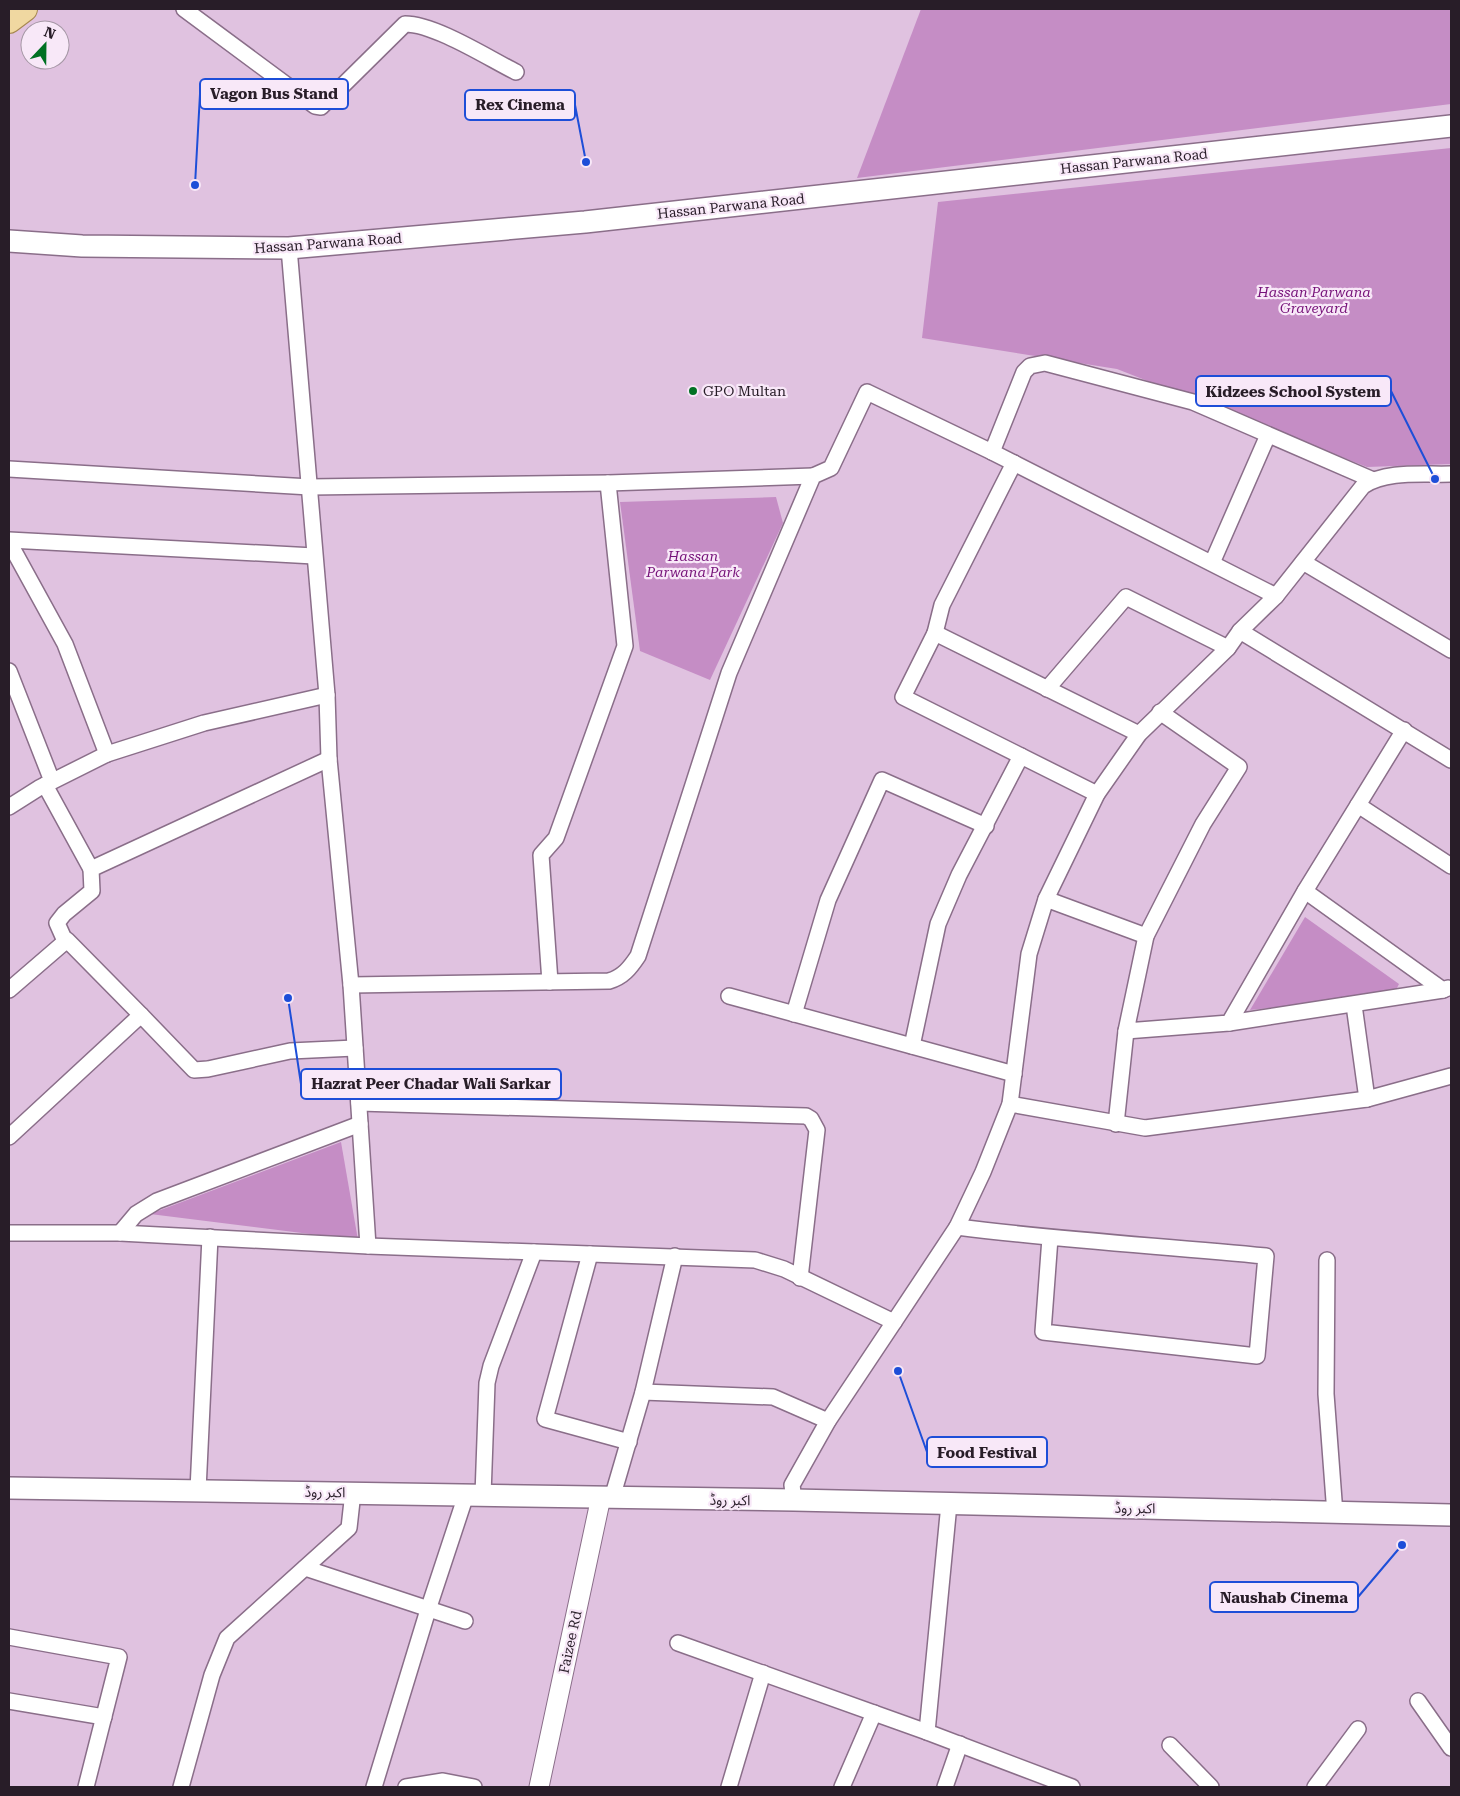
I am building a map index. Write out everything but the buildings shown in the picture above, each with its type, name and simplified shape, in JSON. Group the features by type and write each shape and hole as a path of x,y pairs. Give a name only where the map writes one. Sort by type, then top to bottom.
{"main road":[{"path":"9,20 25,9"},
{"name":"Hassan Parwana Road","path":"9,241 82,246 289,248 585,222 1451,126"},
{"name":"اکبر روڈ","path":"9,1488 794,1500 1335,1514 1451,1515"}],"street":[{"path":"184,9 314,106 321,106 405,24 415,24 433,31 516,72"},
{"path":"289,248 327,695 328,759 351,985 368,1246"},
{"path":"992,452 1024,372 1030,366 1045,363 1168,394 1219,412 1373,480"},
{"path":"9,469 310,487 608,482 814,476 830,468 867,392 992,452 1276,596"},
{"path":"1212,563 1268,435"},
{"path":"1014,463 942,605 935,633 903,697 1097,794"},
{"path":"794,1500 792,1485 828,1421 957,1227 983,1172 1010,1104 1029,954 1046,899 1097,794 1139,734 1228,648 1240,631 1276,596 1363,486 1373,480 1392,476 1451,474"},
{"path":"351,985 608,981 622,976 638,956 729,673 814,476"},
{"path":"550,982 540,855 556,838 625,646 608,482"},
{"path":"9,541 314,556"},
{"path":"9,541 65,644 107,754"},
{"path":"1303,562 1451,650"},
{"path":"1047,689 1126,597 1228,648"},
{"path":"1240,631 1451,760"},
{"path":"935,633 1139,734"},
{"path":"9,670 49,783 91,869 92,891 64,914 57,923 65,941"},
{"path":"9,807 49,783 107,754 204,724 327,695"},
{"path":"1116,1124 1126,1031 1146,936 1203,824 1239,767 1160,712"},
{"path":"1229,1023 1305,891 1404,730"},
{"path":"912,1046 938,924 959,875 1022,756"},
{"path":"91,869 328,759"},
{"path":"794,1014 828,900 882,780 986,826"},
{"path":"1358,805 1451,866"},
{"path":"1305,891 1447,989"},
{"path":"1046,899 1146,936"},
{"path":"9,990 65,941 70,941 194,1070 208,1069 290,1052 355,1048"},
{"path":"1126,1031 1229,1023 1447,989"},
{"path":"729,996 1014,1074"},
{"path":"1354,1005 1367,1099"},
{"path":"9,1137 141,1014"},
{"path":"1010,1104 1145,1128 1367,1099 1451,1076"},
{"path":"359,1103 806,1116 811,1119 817,1130 800,1278"},
{"path":"120,1233 136,1214 157,1201 360,1124"},
{"path":"957,1227 1050,1238 1266,1256 1257,1356 1043,1332 1050,1238"},
{"path":"9,1233 120,1233 368,1246 755,1260 784,1269 894,1322"},
{"path":"198,1490 210,1237"},
{"path":"374,1787 428,1610 475,1495 487,1383 491,1366 534,1252"},
{"path":"590,1254 545,1419 629,1442"},
{"path":"607,1498 629,1442 643,1392 675,1256"},
{"path":"1327,1260 1326,1394 1335,1514"},
{"path":"643,1392 773,1397 828,1421"},
{"path":"181,1787 212,1675 227,1638 349,1528 353,1492"},
{"name":"Faizee Rd","path":"539,1787 607,1498"},
{"path":"927,1732 949,1504"},
{"path":"305,1568 465,1621"},
{"path":"9,1637 119,1657 86,1787"},
{"path":"678,1643 960,1744 1072,1787"},
{"path":"729,1787 763,1673"},
{"path":"9,1701 104,1716"},
{"path":"1418,1701 1451,1748"},
{"path":"842,1787 874,1713"},
{"path":"1314,1787 1358,1729"},
{"path":"945,1787 960,1744"},
{"path":"1170,1745 1211,1787"},
{"path":"406,1787 444,1781 474,1787"}],"green space":[{"path":"921,9 1451,9 1451,104 857,178"},
{"name":"Hassan Parwana Graveyard","path":"1451,148 1451,464 1367,467 1117,369 922,338 938,202"},
{"name":"Hassan Parwana Park","path":"776,497 783,523 710,680 640,651 620,502"},
{"path":"1305,917 1399,984 1393,996 1250,1010"},
{"path":"341,1142 358,1240 150,1214"}],"place":[{"name":"Rex Cinema","path":"586,162"},
{"name":"Vagon Bus Stand","path":"195,185"},
{"name":"GPO Multan","path":"693,391"},
{"name":"Kidzees School System","path":"1435,479"},
{"name":"Hazrat Peer Chadar Wali Sarkar","path":"288,998"},
{"name":"Food Festival","path":"898,1371"},
{"name":"Naushab Cinema","path":"1402,1545"}]}
